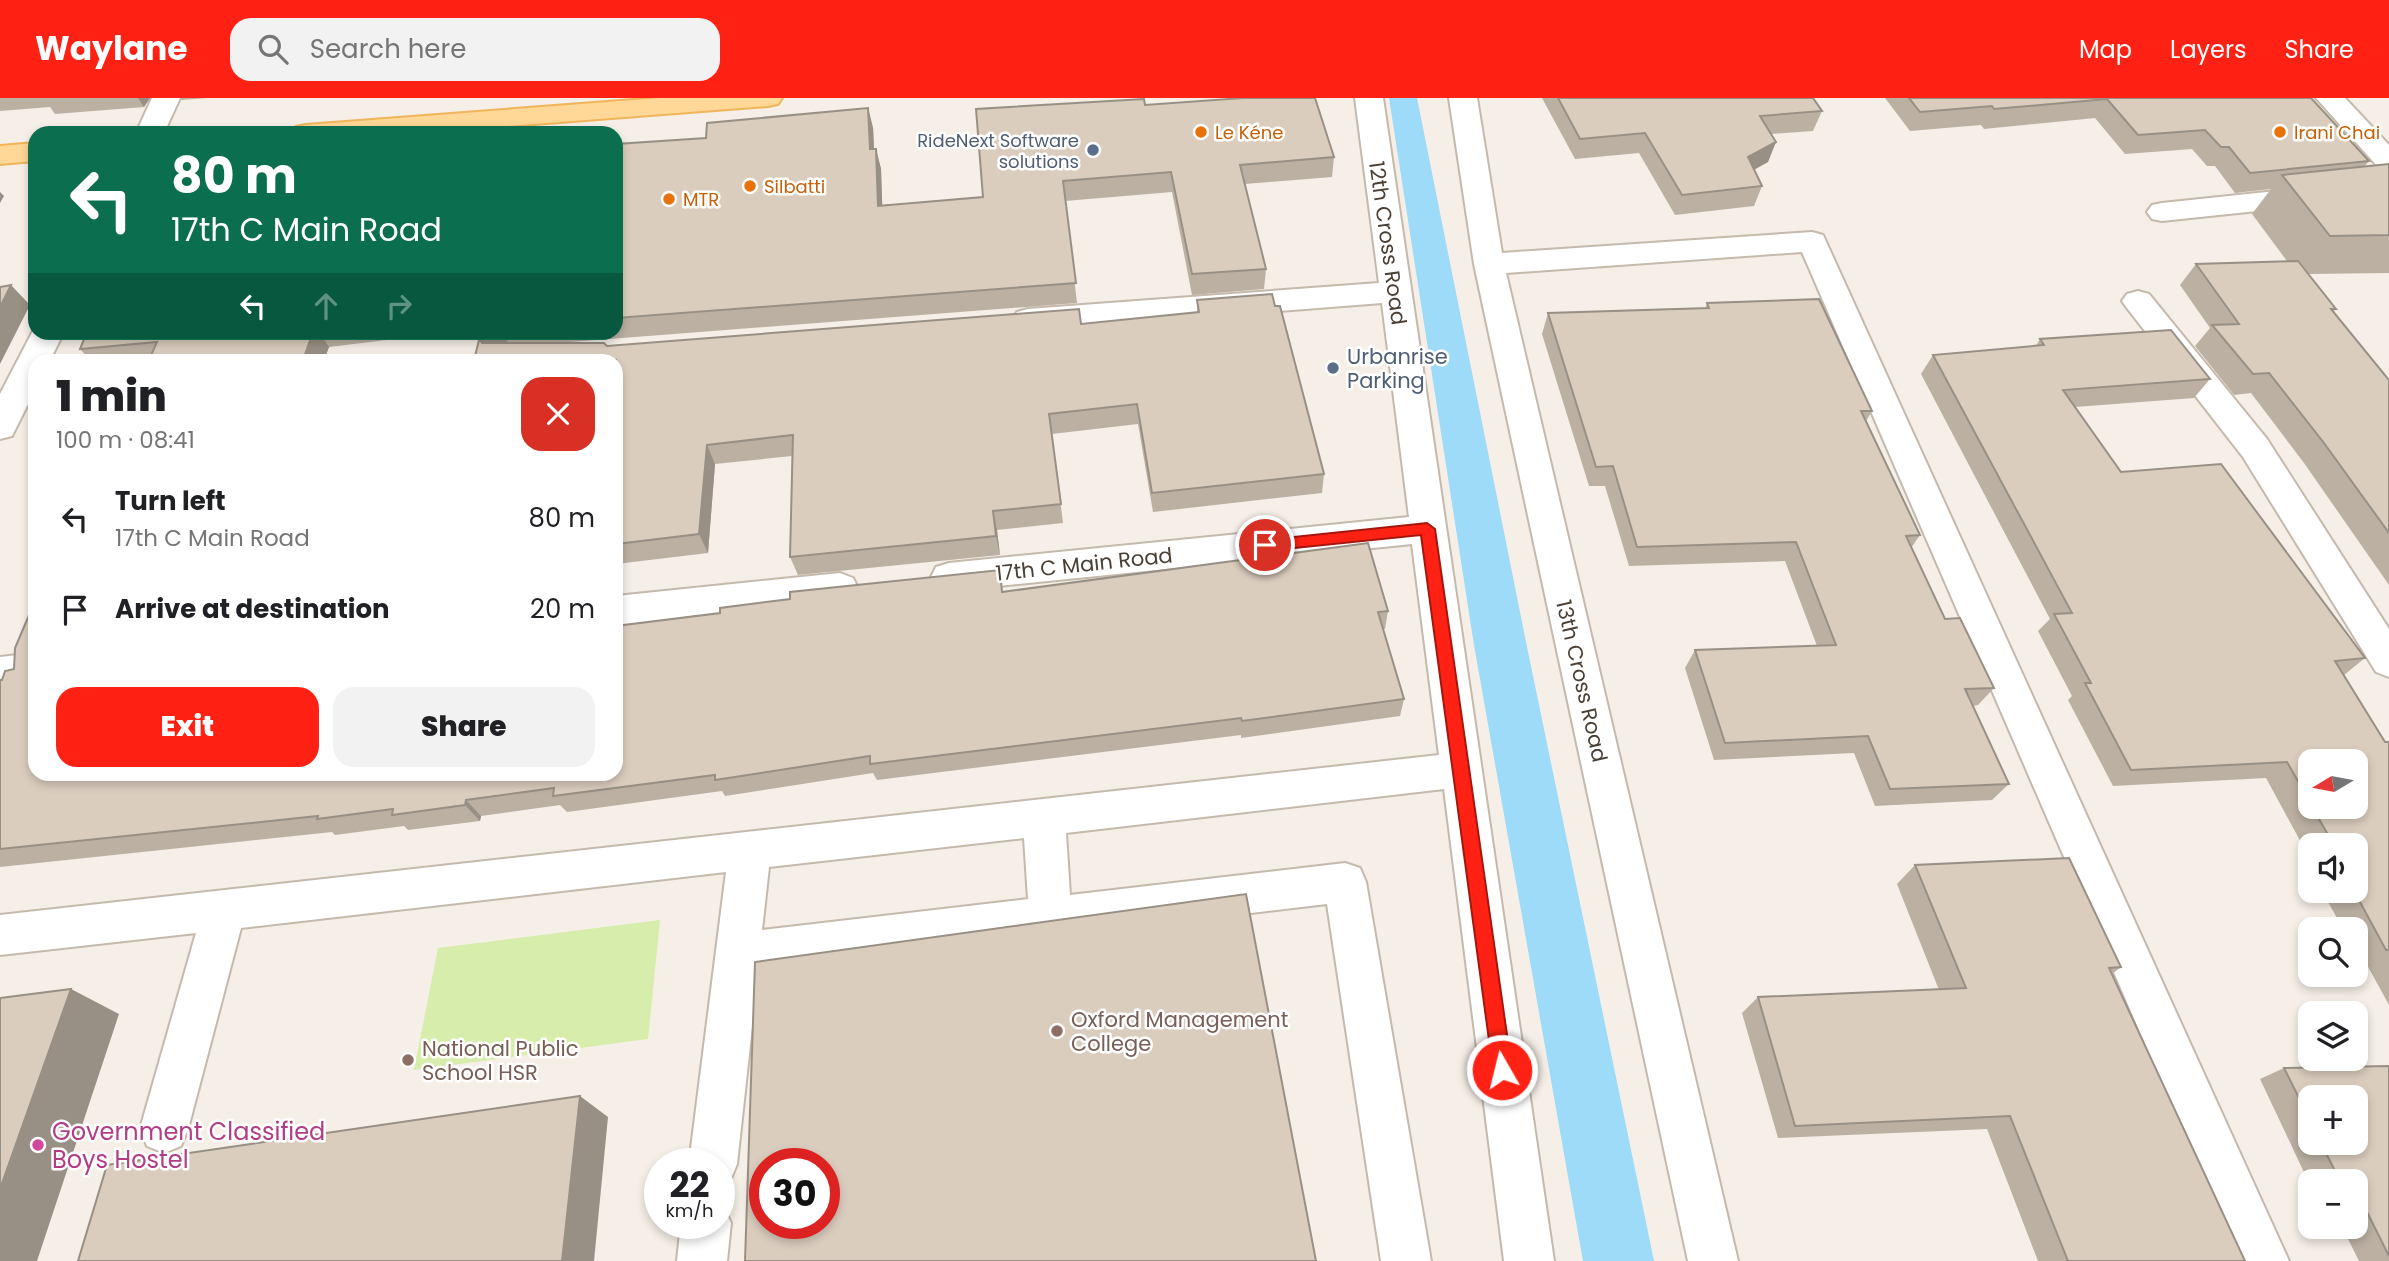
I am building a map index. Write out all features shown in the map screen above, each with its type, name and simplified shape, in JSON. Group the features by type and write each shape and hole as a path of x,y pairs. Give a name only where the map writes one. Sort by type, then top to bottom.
{"main road":[{"path":"398,126 768,98"},
{"path":"0,155 28,153"}],"street":[{"path":"153,126 166,98"},
{"name":"12th Cross Road","path":"1369,98 1529,1261"},
{"name":"13th Cross Road","path":"1463,98 1489,264 1713,1261"},
{"path":"2330,98 2389,162"},
{"path":"2162,212 2389,188"},
{"path":"1489,264 1812,242 2264,1261"},
{"path":"993,323 1394,292"},
{"path":"2138,301 2255,448 2389,661"},
{"path":"12,406 28,373"},
{"name":"17th C Main Road","path":"919,580 1427,529"},
{"path":"623,610 877,584"},
{"path":"0,673 28,670"},
{"path":"0,935 1460,770"},
{"path":"1044,817 1050,917"},
{"path":"715,1148 750,850"},
{"path":"737,954 1345,882 1406,1261"},
{"path":"164,1129 224,909"},
{"path":"702,1261 704,1239"}],"green space":[{"path":"660,920 648,1039 414,1070 438,948"}],"water":[{"path":"1389,98 1417,98 1654,1261 1583,1261 1474,645"}],"building":[{"path":"1243,98 1315,98 1334,157 1240,165 1266,269 1192,274 1171,172 1063,181 1076,283 623,317 623,144 706,138 707,123 868,108 870,149 876,149 878,206 983,197 976,109 1144,99 1145,105"},
{"path":"1558,98 1813,98 1822,111 1760,116 1776,142 1748,157 1762,186 1682,195 1645,133 1580,139"},
{"path":"1909,98 2311,98 2369,161 2250,173 2229,147 2221,147 2205,130 2138,135 2107,99 1994,109 1992,106 1920,112"},
{"path":"2389,164 2389,235 2330,236 2282,175"},
{"path":"2298,261 2336,309 2331,309 2389,380 2389,533 2269,373 2253,374 2212,325 2239,324 2196,264"},
{"path":"11,285 0,307 0,287"},
{"path":"1272,294 1275,306 1280,306 1324,474 1152,493 1137,404 1049,414 1061,504 993,511 996,536 790,557 793,435 707,445 699,534 623,543 623,354 476,354 479,340 482,343 604,343 607,346 1079,309 1081,324 1199,312 1197,300"},
{"path":"1819,299 1872,411 1861,411 1920,535 1906,536 1945,619 1960,618 1994,688 1965,689 2009,784 1890,789 1868,736 1725,743 1695,650 1836,645 1796,542 1637,547 1613,466 1596,467 1548,313 1709,308 1707,303"},
{"path":"2171,330 2210,379 2063,390 2121,472 2221,464 2365,658 2335,661 2385,742 2389,742 2389,950 2386,950 2361,903 2368,903 2368,833 2327,833 2319,819 2368,819 2368,749 2298,749 2298,781 2287,762 2131,770 2085,683 2091,683 2054,614 2072,613 1933,355 2044,345 2040,339"},
{"path":"84,340 310,340 305,354 152,354 157,342 80,349"},
{"path":"1368,543 1388,611 1378,612 1404,699 1242,721 1241,718 870,764 870,756 715,780 715,775 553,796 554,788 466,800 465,805 392,815 393,809 317,819 318,816 0,849 0,680 5,671 14,669 15,648 28,617 28,781 623,781 623,625 720,613 720,608 790,599 790,592 1000,570 1002,592"},
{"path":"2069,858 2121,967 2109,968 2245,1261 2068,1261 2010,1116 1795,1126 1758,997 1966,988 1915,865"},
{"path":"1246,894 1316,1261 745,1261 755,962"},
{"path":"71,989 0,1189 0,998"},
{"path":"2368,1066 2389,1066 2389,1256 2368,1214 2368,1169 2334,1169 2327,1155 2368,1155 2368,1085 2298,1085 2298,1096 2284,1068 2298,1068 2298,1071 2368,1071"},
{"path":"580,1096 562,1261 78,1261 107,1165"}],"place":[{"name":"Le Kéne","path":"1201,132"},
{"name":"Irani Chai","path":"2280,132"},
{"name":"RideNext Software solutions","path":"1093,150"},
{"name":"Silbatti","path":"750,186"},
{"name":"MTR","path":"669,199"},
{"name":"Urbanrise Parking","path":"1333,368"},
{"name":"Oxford Management College","path":"1057,1031"},
{"name":"National Public School HSR","path":"408,1060"},
{"name":"Government Classified Boys Hostel","path":"38,1145"}],"route":[{"path":"1265,545 1427,529 1502,1070"}]}
